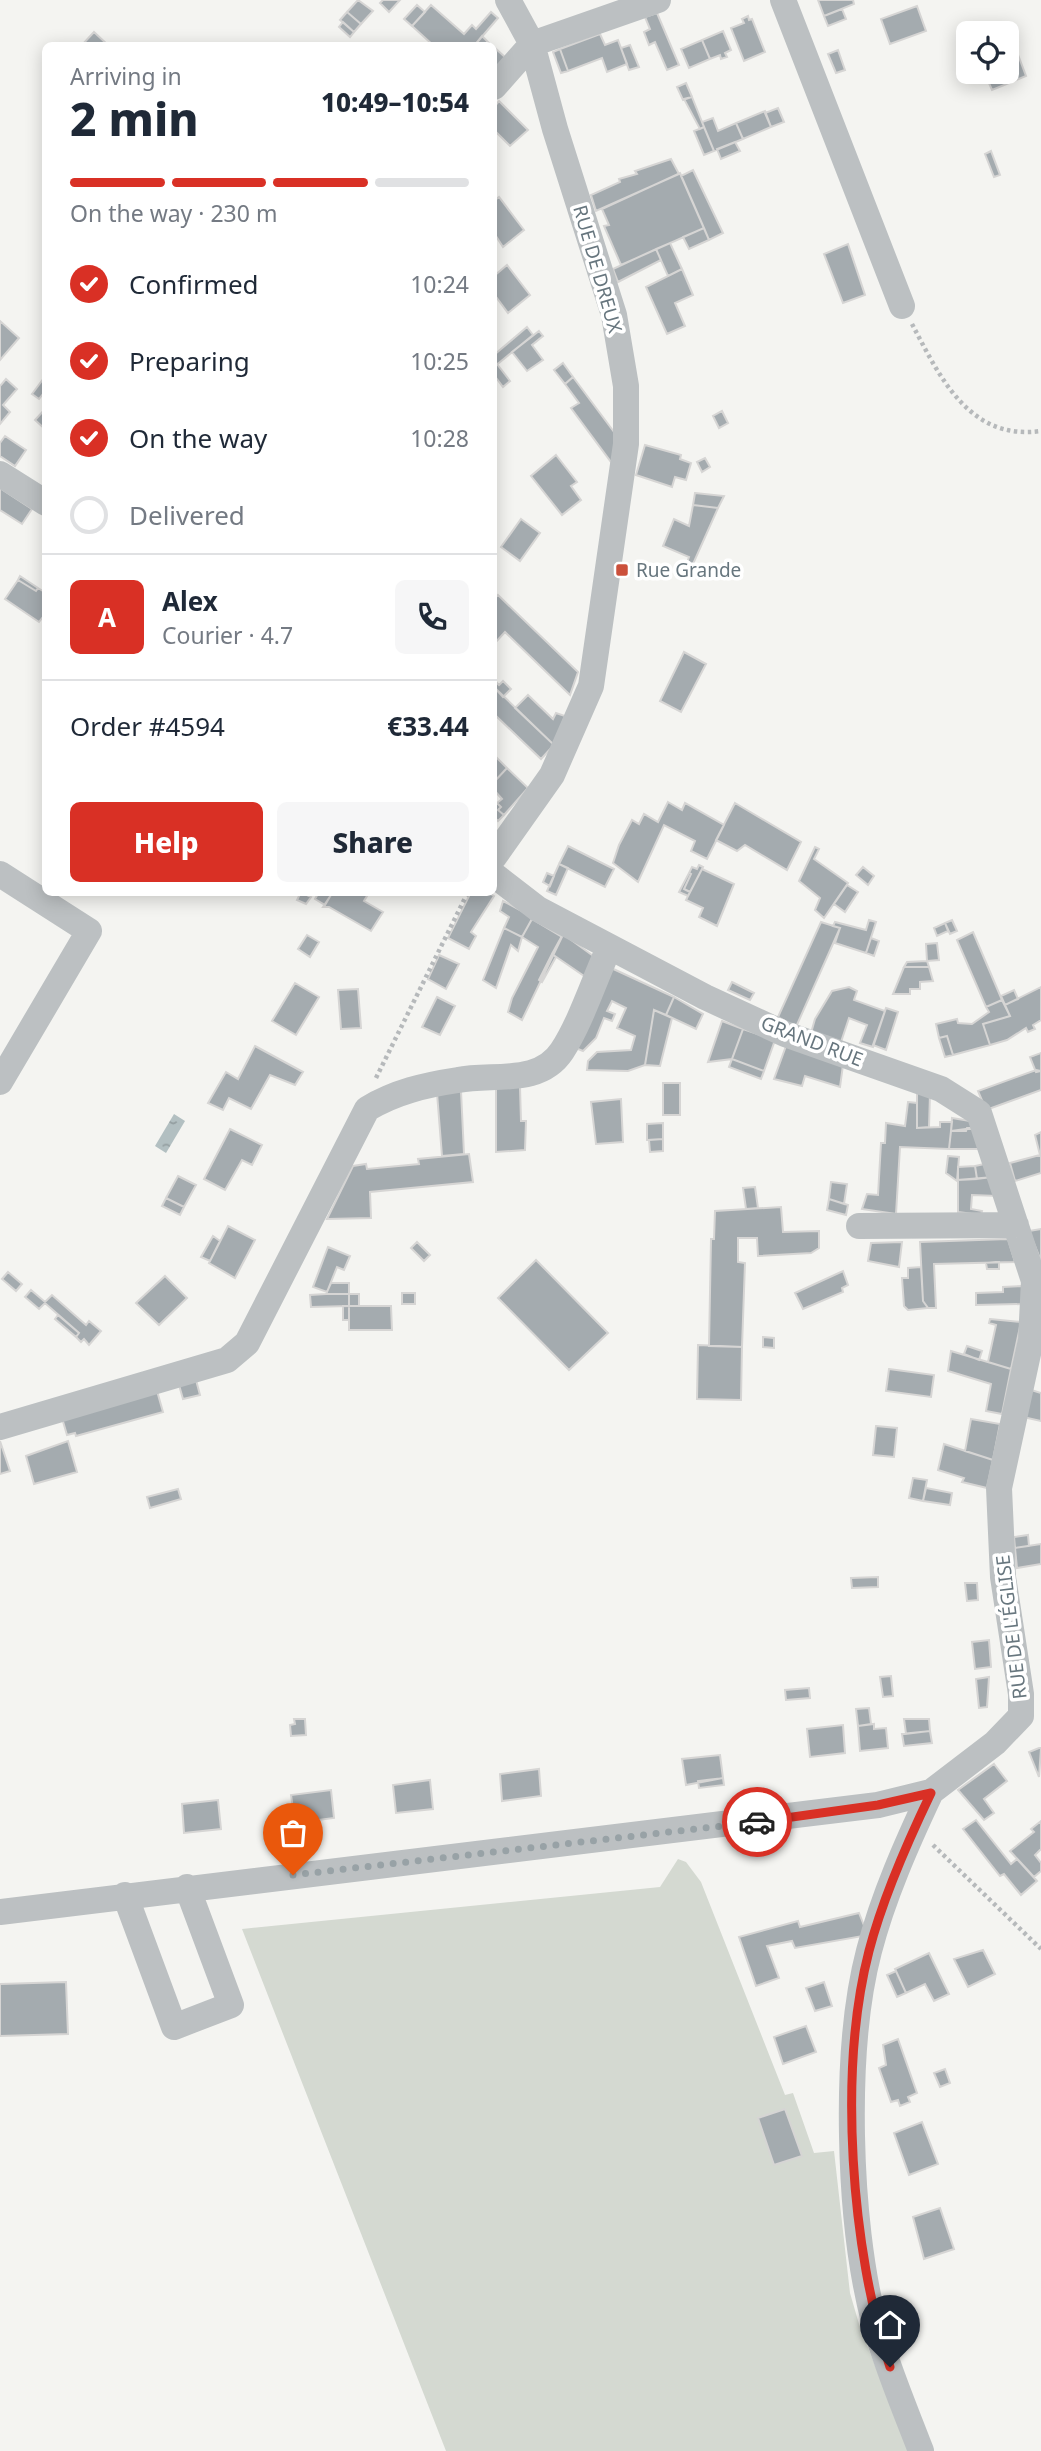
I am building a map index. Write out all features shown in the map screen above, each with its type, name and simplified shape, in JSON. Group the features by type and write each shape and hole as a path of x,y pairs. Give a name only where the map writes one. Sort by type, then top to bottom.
{"street":[{"name":"RUE DE DREUX","path":"497,853 552,775 591,686 626,444 626,386 614,315 555,129 533,44 508,0"},
{"path":"497,84 533,44 658,0"},
{"path":"783,0 902,306"},
{"path":"0,474 42,500"},
{"path":"0,874 89,931 0,1082"},
{"name":"GRAND RUE","path":"497,877 538,909 609,948 785,1034 941,1089 979,1113 1016,1225 1038,1280"},
{"path":"0,1427 227,1360 247,1343 366,1109 390,1095 460,1079 528,1075 547,1068 562,1051 609,948"},
{"path":"859,1226 1016,1225"},
{"name":"RUE DE L'ÉGLISE","path":"0,1912 187,1887 750,1823 878,1805 931,1793 995,1743 1021,1716 1031,1694 1003,1577 999,1488 1031,1339 1038,1280"},
{"path":"922,2451 874,2321 862,2252 852,2065 869,1951 915,1828 931,1793"},
{"path":"125,1895 174,2027 231,2005 187,1887"}],"path":[{"path":"902,306 947,388 978,417 1007,430 1041,431"},
{"path":"366,1109 377,1073 466,896"},
{"path":"915,1828 1041,1949"}],"shaded area":[{"path":"678,1859 686,1862 701,1882 785,2095 793,2093 814,2153 834,2151 850,2293 859,2324 908,2451 446,2451 242,1929 660,1887"}],"water":[{"path":"174,1114 185,1121 166,1153 155,1146"}],"building":[{"path":"358,0 373,11 361,24 347,12"},
{"path":"383,0 400,0 389,12 380,3"},
{"path":"818,0 853,0 854,4 824,16"},
{"path":"417,5 425,12 412,26 404,19"},
{"path":"431,5 464,34 472,25 476,29 491,12 498,18 477,42 430,42 412,26"},
{"path":"917,6 926,31 890,44 881,19"},
{"path":"842,9 846,19 828,26 824,16"},
{"path":"347,12 361,24 354,32 340,20"},
{"path":"657,13 679,65 667,70 655,42 649,45 644,32 650,29 645,17"},
{"path":"748,16 749,20 752,19 765,52 744,61 731,28 744,23 742,19"},
{"path":"343,22 354,32 350,37 339,27"},
{"path":"723,31 731,50 725,53 727,57 721,59 720,55 710,59 702,40"},
{"path":"94,32 105,42 85,42"},
{"path":"600,34 605,45 618,40 627,64 607,72 602,58 568,71 560,49"},
{"path":"482,36 488,42 477,42"},
{"path":"702,40 710,59 689,68 681,49"},
{"path":"630,45 639,67 629,70 621,48"},
{"path":"560,49 568,71 561,73 553,52"},
{"path":"497,50 507,59 497,71"},
{"path":"838,50 845,70 836,73 828,54"},
{"path":"1019,57 1026,76 1019,79"},
{"path":"686,83 692,97 683,100 677,87"},
{"path":"989,84 1007,84 992,90"},
{"path":"692,97 704,127 700,129 684,99"},
{"path":"499,101 528,130 510,146 497,133"},
{"path":"778,108 784,122 771,127 765,113"},
{"path":"765,111 771,127 743,139 736,123"},
{"path":"713,118 718,131 736,123 743,139 714,151 702,122"},
{"path":"704,127 714,151 704,155 694,131"},
{"path":"735,142 740,151 721,159 717,149"},
{"path":"991,151 1000,175 994,177 985,154"},
{"path":"671,159 679,174 596,211 591,195 620,182 619,179 637,174 635,171"},
{"path":"693,170 723,233 709,240 681,176"},
{"path":"680,173 704,228 621,265 604,226 609,225 602,209"},
{"path":"499,197 524,230 503,247 497,238"},
{"path":"704,228 709,240 689,249 683,237"},
{"path":"670,243 682,269 668,276 656,249"},
{"path":"848,244 865,295 843,303 824,254"},
{"path":"656,249 661,260 618,282 613,269"},
{"path":"507,265 530,295 508,313 497,298 497,273"},
{"path":"682,269 693,295 675,303 685,326 667,334 646,287"},
{"path":"0,321 19,338 0,360"},
{"path":"527,327 533,335 497,365 497,352"},
{"path":"539,331 543,336 532,345 543,360 527,371 512,352"},
{"path":"563,363 573,377 565,384 554,370"},
{"path":"497,364 510,381 503,387 497,379"},
{"path":"573,377 617,436 614,466 571,408 579,403 565,384"},
{"path":"6,379 17,389 3,405 10,412 0,424 0,386"},
{"path":"42,381 42,395 39,399 32,394"},
{"path":"722,411 728,423 719,428 713,416"},
{"path":"42,412 42,426 35,420"},
{"path":"5,436 26,450 15,466 0,456 0,443"},
{"path":"645,445 681,455 680,459 691,463 686,480 675,477 672,487 636,475"},
{"path":"556,455 577,482 571,486 581,500 562,515 531,476"},
{"path":"705,458 710,467 702,472 697,462"},
{"path":"0,488 32,509 22,524 0,510"},
{"path":"695,493 724,496 718,508 693,505"},
{"path":"693,505 718,508 689,573 684,571 689,557 663,546 674,519 689,526"},
{"path":"521,519 540,533 520,561 501,547"},
{"path":"20,576 38,588 36,591 18,580"},
{"path":"18,580 36,591 38,588 42,590 42,618 39,622 5,599"},
{"path":"497,596 578,672 570,695 505,632 497,641"},
{"path":"684,652 706,664 681,712 660,701"},
{"path":"503,681 511,689 503,697 497,690 497,683 499,685"},
{"path":"497,690 554,745 541,759 497,717"},
{"path":"528,695 553,719 556,713 565,716 554,745 515,708"},
{"path":"497,758 507,768 497,779"},
{"path":"507,768 528,788 504,815 498,810 501,807 497,803 502,799 497,793 497,779"},
{"path":"668,802 682,810 685,803 724,825 707,859 691,851 695,841 664,825 638,882 613,863 619,845 632,820 639,824 644,814 658,822"},
{"path":"497,803 501,807 498,810 504,815 498,821"},
{"path":"735,803 801,842 787,870 745,845 737,851 716,840"},
{"path":"568,846 614,869 605,887 559,864"},
{"path":"815,847 819,849 814,859 848,883 824,918 815,910 820,898 799,881"},
{"path":"559,864 568,868 556,895 547,891"},
{"path":"699,865 703,867 690,892 684,889 691,874 689,873 692,867 697,869"},
{"path":"863,867 874,876 868,885 856,875"},
{"path":"702,869 734,884 717,926 699,917 703,908 686,900"},
{"path":"547,873 554,876 550,886 543,882"},
{"path":"689,873 691,874 684,889 690,892 688,896 679,892"},
{"path":"847,885 858,892 845,912 834,904"},
{"path":"299,896 311,897 306,904 297,900"},
{"path":"317,896 330,896 325,905 315,899"},
{"path":"330,896 367,896 364,901 383,912 371,931 329,907 323,907"},
{"path":"469,896 494,896 471,932 476,936 469,949 448,938"},
{"path":"503,901 533,917 522,937 504,928 509,917 500,911"},
{"path":"532,919 562,937 522,1020 508,1012 512,998 538,947 522,937"},
{"path":"869,920 876,922 866,953 835,943 840,928 833,926 835,922 866,930"},
{"path":"952,920 957,931 950,934 945,923"},
{"path":"821,922 840,928 796,1027 778,1017"},
{"path":"945,923 948,931 937,936 934,928"},
{"path":"504,928 522,937 518,951 511,945 496,988 483,980"},
{"path":"973,932 1002,1000 986,1007 957,940"},
{"path":"563,934 596,958 587,978 552,954"},
{"path":"307,935 319,942 310,957 298,949"},
{"path":"871,938 879,941 874,956 866,953"},
{"path":"937,943 939,960 927,961 926,944"},
{"path":"552,954 556,957 542,982 539,980"},
{"path":"439,955 459,964 446,989 428,979"},
{"path":"927,961 929,967 904,967 907,962"},
{"path":"609,967 674,997 666,1015 654,1010 645,1065 628,1071 587,1070 588,1061 597,1052 631,1050 635,1036 617,1028 626,1008 612,1001 607,1011 615,1014 612,1021 604,1018 596,1038 583,1051 573,1047"},
{"path":"904,967 929,967 933,981 920,982 920,989 910,989 910,994 893,994"},
{"path":"732,982 754,993 750,1000 728,990"},
{"path":"295,983 319,997 296,1035 272,1021"},
{"path":"849,987 857,991 854,1000 885,1011 873,1047 860,1043 867,1025 849,1018 841,1042 811,1033 815,1019 832,991"},
{"path":"1041,987 1041,1020 1033,1025 1035,1029 1028,1032 1026,1028 1007,1040 990,1045 983,1024 1010,1016 1005,1005"},
{"path":"358,989 361,1028 341,1029 338,990"},
{"path":"1014,990 1018,999 1005,1005 1001,996"},
{"path":"437,997 455,1006 440,1035 422,1027"},
{"path":"674,997 703,1014 696,1029 666,1015"},
{"path":"1002,1000 1010,1016 983,1024 990,1045 953,1055 947,1036 939,1038 936,1024 957,1019 958,1023 972,1024 989,1012 986,1007"},
{"path":"886,1008 898,1012 886,1050 873,1045"},
{"path":"654,1010 672,1018 660,1066 645,1065"},
{"path":"722,1021 743,1029 732,1059 708,1062"},
{"path":"743,1029 775,1040 764,1071 732,1059"},
{"path":"947,1036 953,1055 945,1057 939,1038"},
{"path":"255,1046 303,1072 295,1085 270,1075 251,1109 229,1098 223,1110 208,1103 226,1072 238,1079"},
{"path":"786,1046 843,1065 840,1087 805,1076 802,1086 774,1079"},
{"path":"1041,1053 1041,1071 1036,1072 1030,1057"},
{"path":"732,1059 764,1071 761,1079 729,1067"},
{"path":"1036,1070 1041,1071 1041,1090 986,1110 978,1091"},
{"path":"663,1083 680,1083 680,1115 663,1115"},
{"path":"496,1087 520,1087 521,1121 526,1121 525,1150 496,1152"},
{"path":"917,1090 930,1094 929,1127 917,1128"},
{"path":"461,1091 464,1154 442,1156 437,1093"},
{"path":"621,1099 623,1142 596,1144 591,1102"},
{"path":"908,1102 917,1103 917,1128 940,1127 940,1122 952,1122 949,1149 900,1147 896,1214 862,1209 867,1194 878,1195 881,1143 885,1143 886,1123 905,1126"},
{"path":"952,1118 970,1121 973,1128 951,1131"},
{"path":"663,1123 663,1139 647,1140 647,1124"},
{"path":"967,1128 973,1128 983,1149 949,1149 951,1131 966,1131"},
{"path":"230,1129 262,1145 252,1165 242,1160 225,1190 204,1179"},
{"path":"1041,1132 1041,1173 1015,1181 1010,1163 1040,1155 1035,1135"},
{"path":"663,1139 663,1151 650,1152 649,1140"},
{"path":"469,1154 473,1182 370,1192 371,1218 327,1219 353,1166 366,1164 367,1169 419,1164 418,1159"},
{"path":"948,1156 959,1157 957,1181 946,1173"},
{"path":"989,1163 993,1177 977,1179 975,1166"},
{"path":"975,1166 977,1179 958,1180 958,1167"},
{"path":"178,1176 196,1185 184,1207 166,1198"},
{"path":"993,1177 998,1196 972,1195 971,1209 982,1211 981,1215 958,1212 958,1180"},
{"path":"831,1182 847,1184 844,1204 829,1199"},
{"path":"755,1187 758,1208 746,1209 743,1188"},
{"path":"166,1198 184,1207 180,1215 162,1206"},
{"path":"829,1199 848,1205 846,1215 827,1210"},
{"path":"781,1207 783,1232 819,1231 819,1248 811,1253 758,1256 757,1238 738,1238 738,1262 745,1263 742,1347 709,1346 711,1239 714,1239 715,1211"},
{"path":"228,1226 255,1240 235,1278 209,1263"},
{"path":"1041,1229 1041,1261 1029,1231"},
{"path":"213,1236 220,1241 210,1261 201,1257"},
{"path":"1008,1239 1015,1262 934,1264 936,1308 928,1308 923,1301 920,1242"},
{"path":"417,1242 430,1255 424,1261 411,1248"},
{"path":"902,1242 899,1267 868,1261 871,1243"},
{"path":"328,1247 350,1256 344,1270 337,1267 327,1292 313,1287"},
{"path":"536,1260 608,1333 569,1370 498,1298"},
{"path":"999,1262 999,1269 987,1269 986,1263"},
{"path":"921,1267 923,1301 928,1308 908,1310 904,1306 902,1278 908,1278 908,1268"},
{"path":"843,1271 848,1285 842,1288 843,1292 803,1309 795,1293"},
{"path":"8,1272 22,1284 16,1291 2,1279"},
{"path":"165,1276 187,1298 159,1325 136,1303"},
{"path":"331,1283 349,1283 349,1294 326,1294"},
{"path":"1022,1286 1023,1304 976,1305 976,1293 1003,1292 1003,1287"},
{"path":"31,1290 45,1302 52,1295 86,1325 89,1321 101,1331 89,1345 84,1339 81,1342 76,1337 79,1333 45,1303 39,1309 25,1297"},
{"path":"402,1293 415,1293 415,1304 402,1304"},
{"path":"349,1294 349,1306 311,1307 310,1295"},
{"path":"349,1294 359,1294 359,1306 349,1306"},
{"path":"343,1306 349,1306 349,1320 343,1320"},
{"path":"349,1306 391,1306 392,1330 349,1330"},
{"path":"58,1315 79,1333 76,1337 55,1319"},
{"path":"990,1319 1021,1322 1011,1369 988,1362 996,1325 989,1323"},
{"path":"763,1337 774,1338 774,1348 763,1347"},
{"path":"698,1345 742,1347 741,1400 697,1399"},
{"path":"967,1346 982,1351 979,1360 964,1354"},
{"path":"951,1351 1011,1369 1002,1414 986,1411 991,1384 948,1371"},
{"path":"889,1369 934,1375 931,1397 886,1391"},
{"path":"196,1380 200,1395 183,1399 179,1385"},
{"path":"1028,1389 1041,1393 1041,1421 1023,1417"},
{"path":"157,1391 163,1412 76,1436 75,1433 67,1435 62,1418"},
{"path":"971,1419 1000,1424 993,1460 965,1451"},
{"path":"876,1426 897,1428 894,1457 873,1455"},
{"path":"0,1441 10,1471 0,1474"},
{"path":"68,1441 77,1472 34,1484 26,1456"},
{"path":"944,1444 993,1460 987,1488 962,1482 964,1478 938,1470"},
{"path":"913,1478 927,1480 923,1501 909,1498"},
{"path":"926,1488 952,1493 950,1505 923,1501"},
{"path":"178,1489 181,1499 150,1508 147,1497"},
{"path":"1028,1535 1029,1546 1015,1548 1014,1537"},
{"path":"1041,1544 1041,1564 1017,1568 1015,1548"},
{"path":"878,1577 878,1587 852,1588 851,1578"},
{"path":"965,1583 977,1583 978,1600 967,1601"},
{"path":"989,1640 991,1667 975,1669 972,1642"},
{"path":"891,1676 893,1696 883,1697 880,1677"},
{"path":"989,1677 987,1707 979,1708 976,1679"},
{"path":"809,1688 810,1698 786,1700 785,1690"},
{"path":"869,1708 871,1724 858,1726 856,1709"},
{"path":"294,1719 305,1719 306,1735 291,1736 290,1725 295,1724"},
{"path":"904,1719 929,1719 930,1731 906,1734"},
{"path":"874,1724 874,1729 886,1728 888,1748 860,1751 858,1726"},
{"path":"843,1725 845,1753 810,1757 807,1729"},
{"path":"930,1731 932,1743 904,1746 902,1734"},
{"path":"1041,1748 1039,1777 1029,1752"},
{"path":"720,1755 723,1778 686,1785 682,1759"},
{"path":"994,1764 1007,1781 984,1799 994,1813 984,1820 958,1790"},
{"path":"539,1769 541,1796 502,1801 500,1774"},
{"path":"723,1778 724,1785 699,1788 698,1781"},
{"path":"430,1780 433,1809 396,1813 393,1785"},
{"path":"331,1790 334,1818 295,1823 291,1795"},
{"path":"218,1800 221,1829 184,1833 182,1804"},
{"path":"317,1820 318,1827 296,1830 295,1823"},
{"path":"976,1820 1011,1864 1017,1859 1037,1881 1021,1895 1004,1874 1000,1876 963,1829"},
{"path":"1041,1821 1041,1849 1035,1855 1041,1863 1041,1871 1034,1877 1010,1851 1034,1832 1031,1829"},
{"path":"859,1913 865,1928 863,1936 795,1948 792,1941 767,1946 779,1978 756,1986 739,1937 798,1921 800,1927"},
{"path":"983,1950 995,1974 968,1987 954,1959"},
{"path":"929,1953 949,1994 934,2001 925,1984 906,1993 895,1969"},
{"path":"896,1971 906,1993 897,1997 887,1975"},
{"path":"66,1982 68,2034 0,2036 0,1984"},
{"path":"824,1982 832,2006 815,2011 806,1988"},
{"path":"806,2026 816,2052 783,2064 774,2037"},
{"path":"898,2039 917,2093 908,2097 910,2102 900,2106 898,2100 891,2102 879,2068 886,2065 883,2045"},
{"path":"945,2069 950,2083 940,2087 934,2073"},
{"path":"785,2109 802,2156 774,2165 758,2118"},
{"path":"922,2122 938,2164 909,2175 894,2133"},
{"path":"940,2208 954,2249 924,2259 913,2217"}],"way so far":[{"path":"293,1875 757,1822"}],"place":[{"name":"Rue Grande","path":"622,570"}],"route":[{"path":"757,1822 878,1805 931,1793 907,1843 869,1951 852,2065 856,2180 862,2252 874,2321 890,2367"}]}
